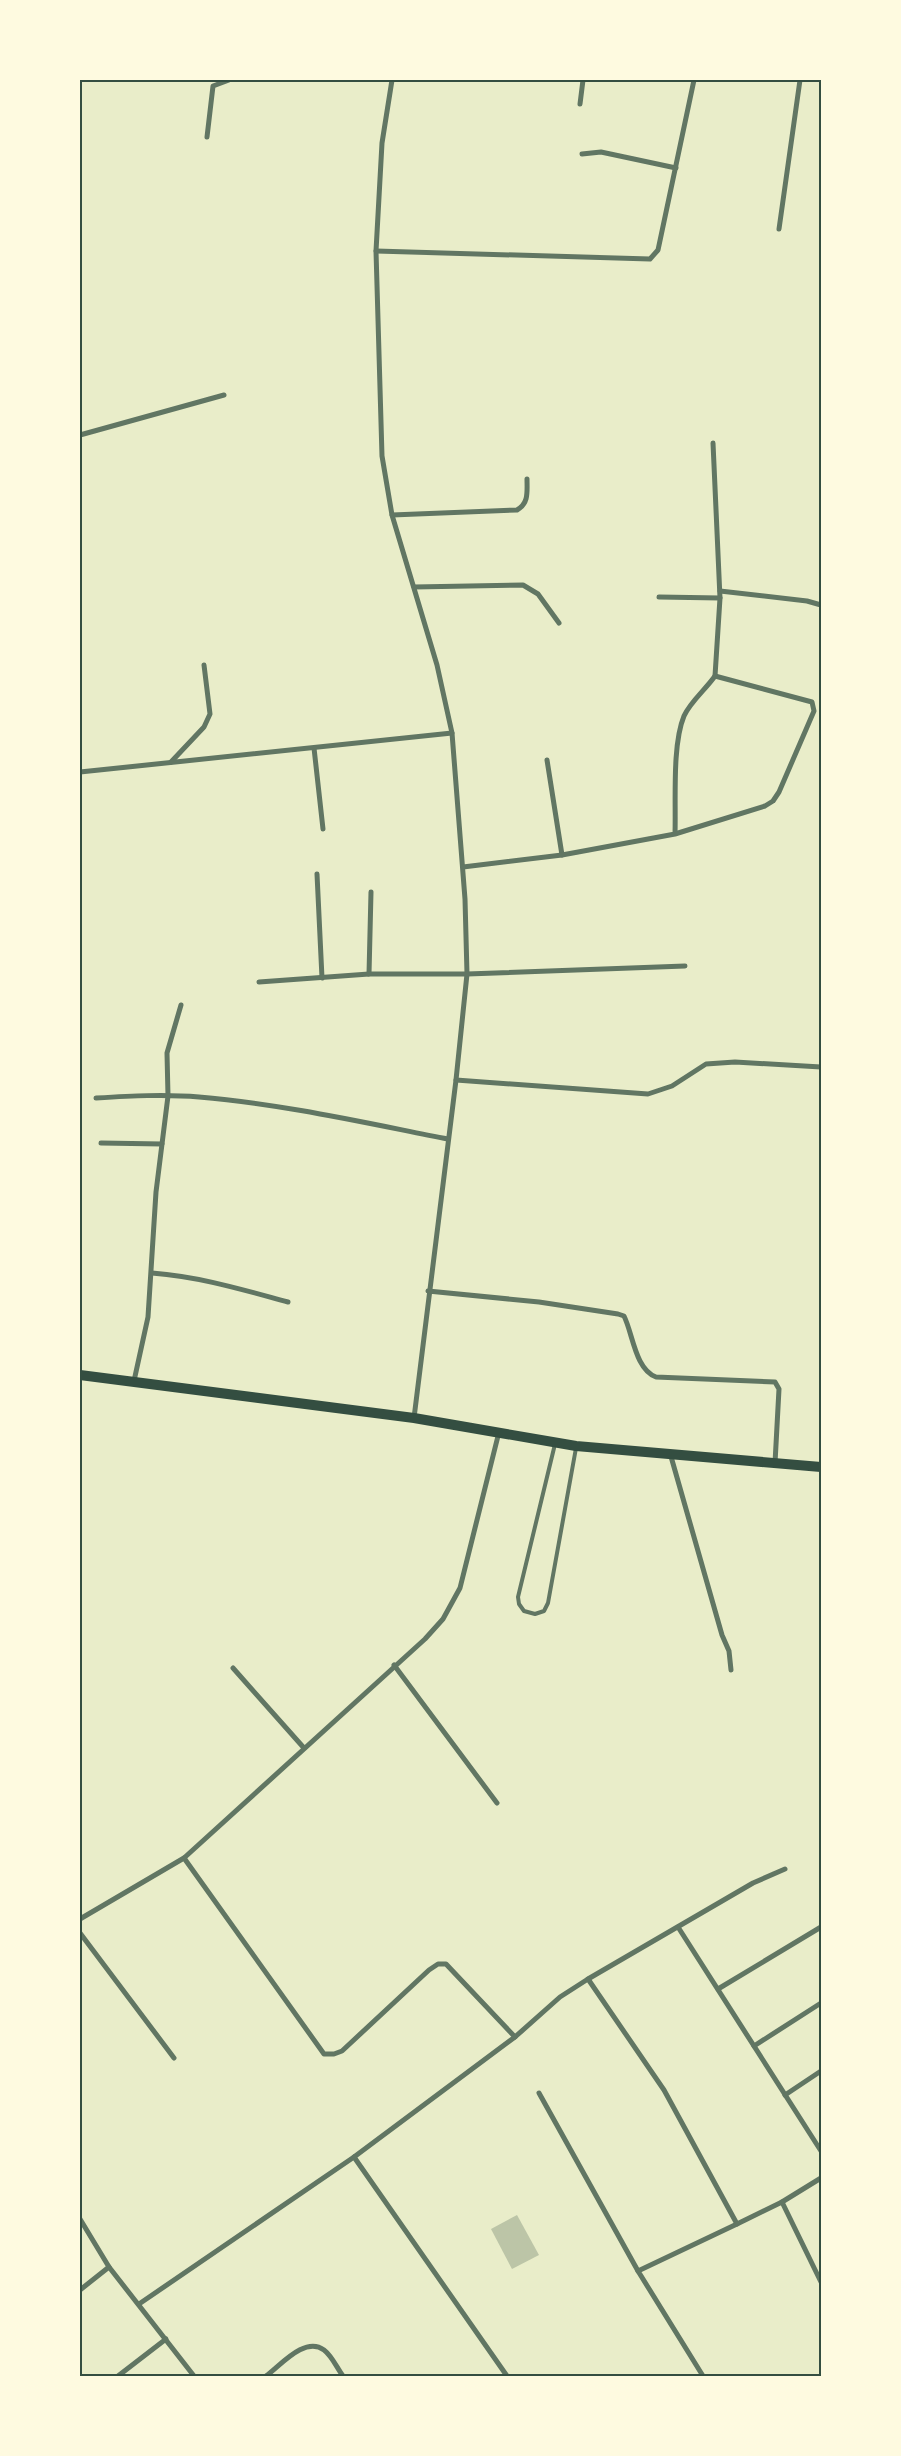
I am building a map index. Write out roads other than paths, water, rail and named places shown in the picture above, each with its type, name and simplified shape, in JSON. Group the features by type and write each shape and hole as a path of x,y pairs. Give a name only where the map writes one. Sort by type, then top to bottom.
{"main road":[{"path":"80,1375 414,1418 576,1446 821,1467"}],"street":[{"path":"207,137 213,86 229,80"},
{"path":"392,80 382,143 376,251 382,456 392,515 437,666 452,733 462,867 467,974 456,1080 428,1291 414,1418"},
{"path":"580,104 583,80"},
{"path":"376,251 650,259 658,250 694,80"},
{"path":"779,229 800,80"},
{"path":"582,154 601,152 676,168"},
{"path":"80,435 224,395"},
{"path":"675,834 677,754 682,724 685,714 715,676 720,591 713,444"},
{"path":"392,515 516,510 522,507 527,498 527,479"},
{"path":"414,587 523,585 538,594 559,623"},
{"path":"720,591 807,601 821,606"},
{"path":"659,597 720,598"},
{"path":"171,762 204,727 210,714 204,665"},
{"path":"462,867 562,855 675,834 765,806 773,801 779,792 814,712 812,702 715,676"},
{"path":"80,772 452,733"},
{"path":"314,748 323,829"},
{"path":"547,760 562,855"},
{"path":"317,874 322,978"},
{"path":"369,974 371,892"},
{"path":"259,982 369,974 467,974 685,966"},
{"path":"134,1381 148,1317 156,1192 168,1096 167,1053 181,1006"},
{"path":"456,1080 648,1094 672,1086 706,1064 735,1062 821,1067"},
{"path":"96,1098 200,1097 311,1112 448,1139"},
{"path":"100,1143 162,1144"},
{"path":"152,1273 190,1276 230,1285 288,1302"},
{"path":"428,1291 618,1314 624,1316 640,1360 650,1374 775,1382 779,1389 775,1463"},
{"path":"80,1919 184,1858 443,1620 460,1588 499,1432"},
{"path":"670,1453 722,1634 729,1651 731,1670"},
{"path":"394,1665 497,1803"},
{"path":"233,1668 304,1748"},
{"path":"184,1858 324,2054 334,2054 342,2051 429,1970 438,1964 446,1964 515,2037"},
{"path":"138,2304 354,2157 515,2037 560,1997 753,1883 785,1869"},
{"path":"678,1927 821,2151"},
{"path":"718,1989 821,1927"},
{"path":"80,1933 174,2058"},
{"path":"588,1979 664,2090 737,2224"},
{"path":"754,2046 821,2003"},
{"path":"785,2095 821,2071"},
{"path":"538,2093 638,2271 703,2376"},
{"path":"354,2157 507,2376"},
{"path":"638,2271 782,2202 821,2178"},
{"path":"782,2202 821,2282"},
{"path":"80,2220 109,2267 194,2376"},
{"path":"80,2290 109,2267"},
{"path":"118,2376 166,2339"},
{"path":"266,2376 303,2347 314,2345 325,2351 343,2376"}],"lane":[{"path":"555,1442 518,1597 519,1604 524,1612 535,1614 544,1611 548,1603 576,1446"}]}
